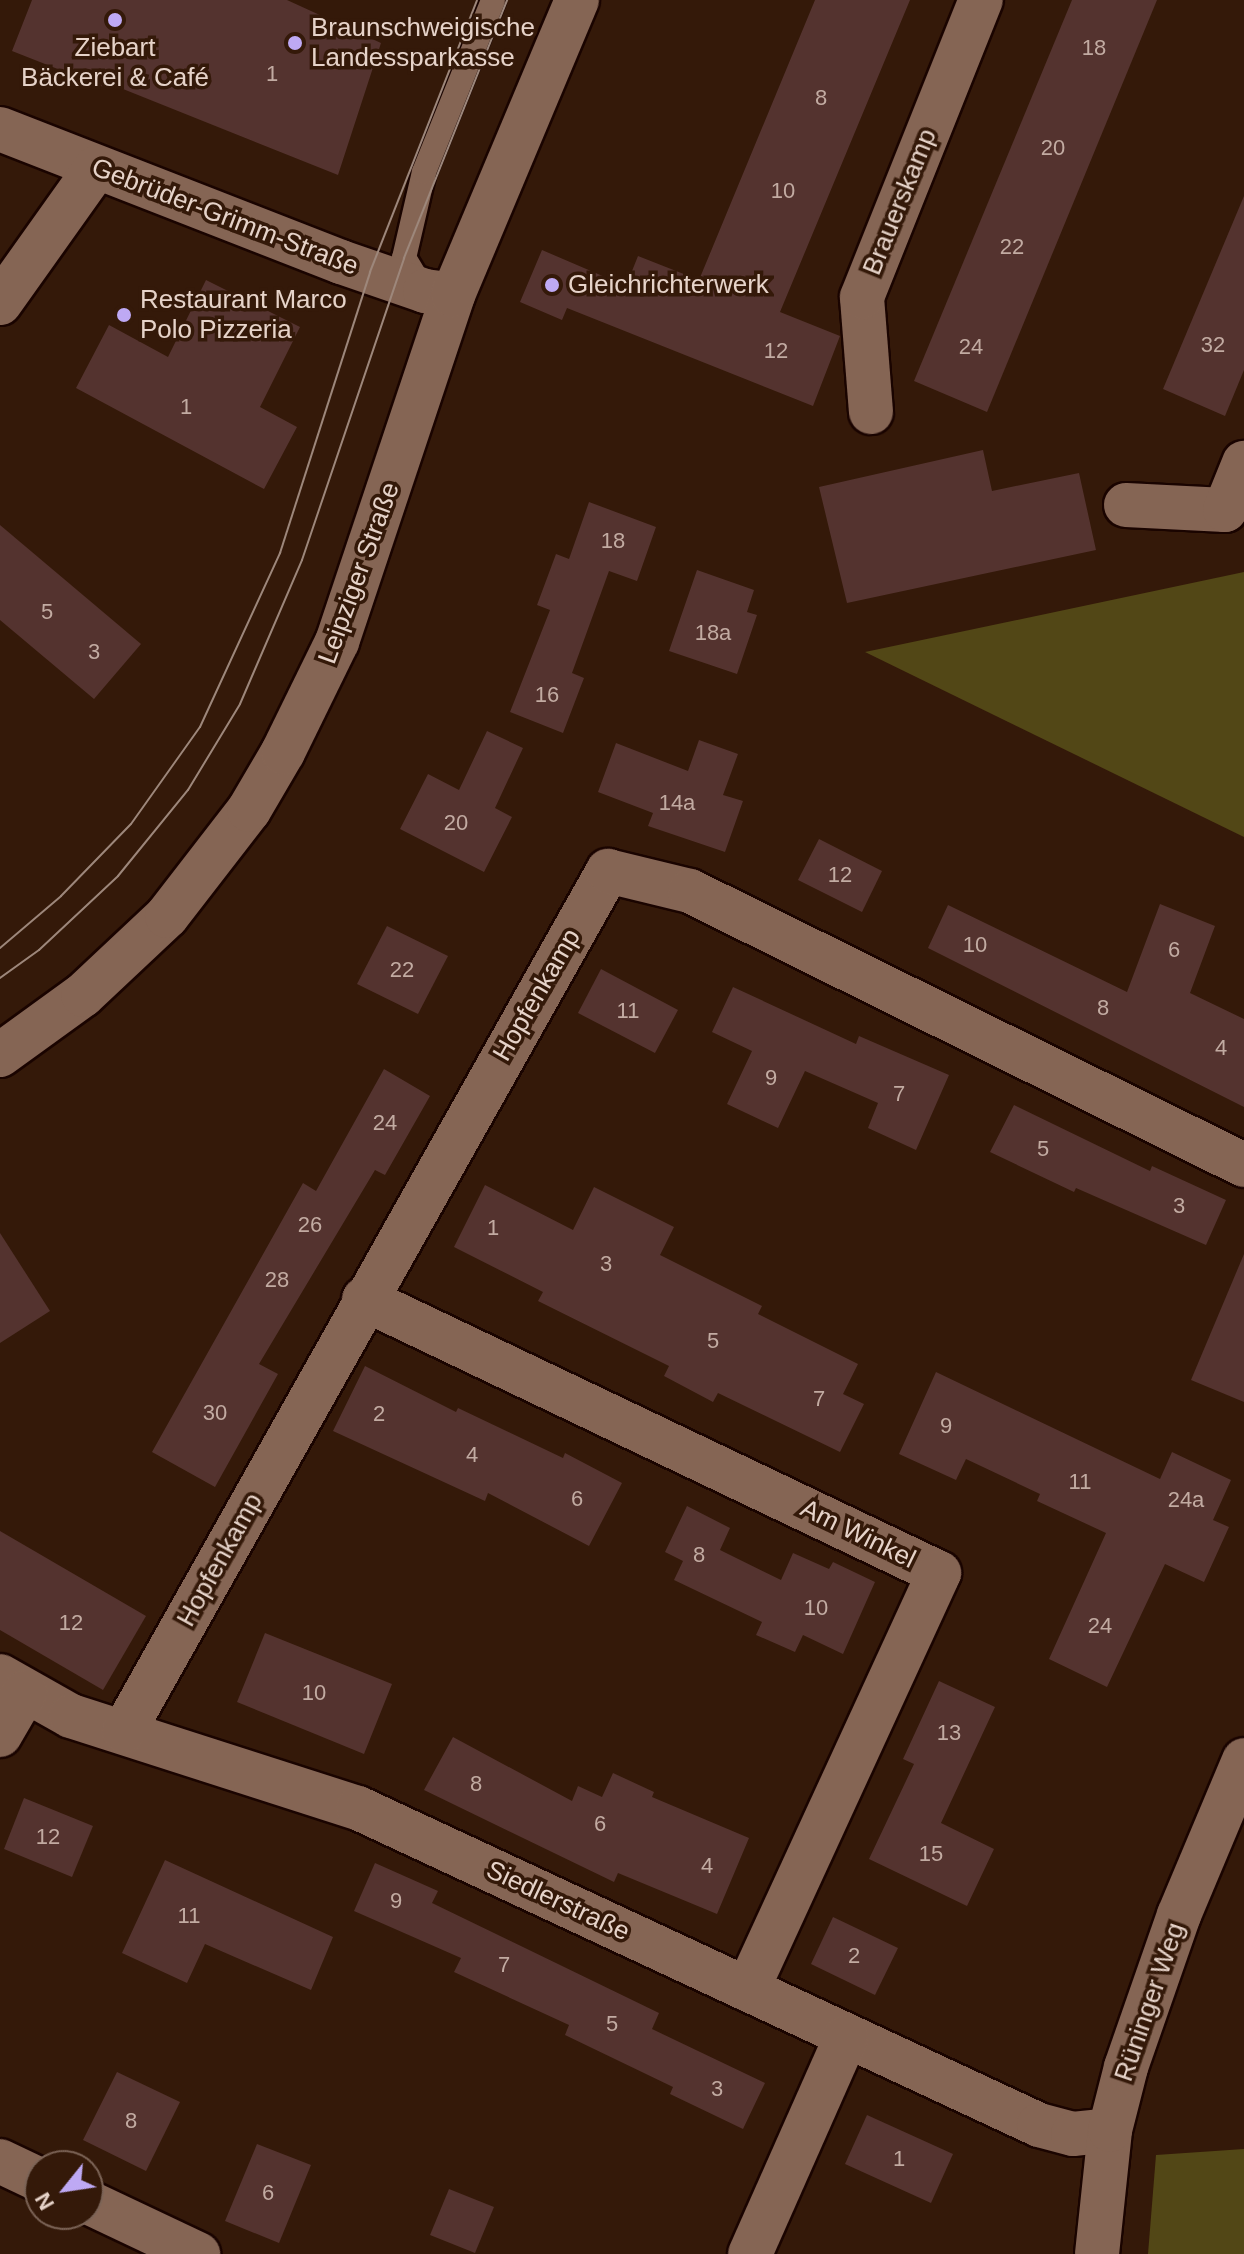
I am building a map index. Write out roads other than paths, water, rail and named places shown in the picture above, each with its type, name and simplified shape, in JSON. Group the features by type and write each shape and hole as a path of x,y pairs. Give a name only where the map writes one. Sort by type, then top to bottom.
{"street":[{"name":"Leipziger Straße","path":"0,1055 126,956 167,916 249,810 337,642 439,293 577,0"},
{"name":"Brauerskamp","path":"871,412 862,297 981,0"},
{"name":"Gebrüder-Grimm-Straße","path":"0,129 96,168 439,293"},
{"path":"0,303 96,168"},
{"path":"1126,505 1225,510 1244,463"},
{"name":"Hopfenkamp","path":"124,1731 364,1299 608,871 690,891 1244,1165"},
{"name":"Am Winkel","path":"364,1299 939,1573 748,1989"},
{"path":"0,1735 12,1684"},
{"name":"Siedlerstraße","path":"12,1684 71,1716 358,1808 1039,2125 1073,2134 1110,2130"},
{"name":"Rüninger Weg","path":"1097,2254 1110,2130 1174,1930 1244,1760"},
{"path":"750,2254 846,2037"},
{"path":"0,2161 24,2172"},
{"path":"104,2210 198,2254"}],"lane":[{"path":"439,293 404,258 424,172 493,0"}],"tram line":[{"path":"0,948 61,896 131,824 200,727 280,553 370,272 477,0"},
{"path":"0,978 39,950 118,876 188,790 240,704 302,560 404,258 507,0"}],"place":[{"name":"Ziebart Bäckerei & Café","path":"115,20"},
{"name":"Braunschweigische Landessparkasse","path":"295,43"},
{"name":"Gleichrichterwerk","path":"552,285"},
{"name":"Restaurant Marco Polo Pizzeria","path":"124,315"}]}
